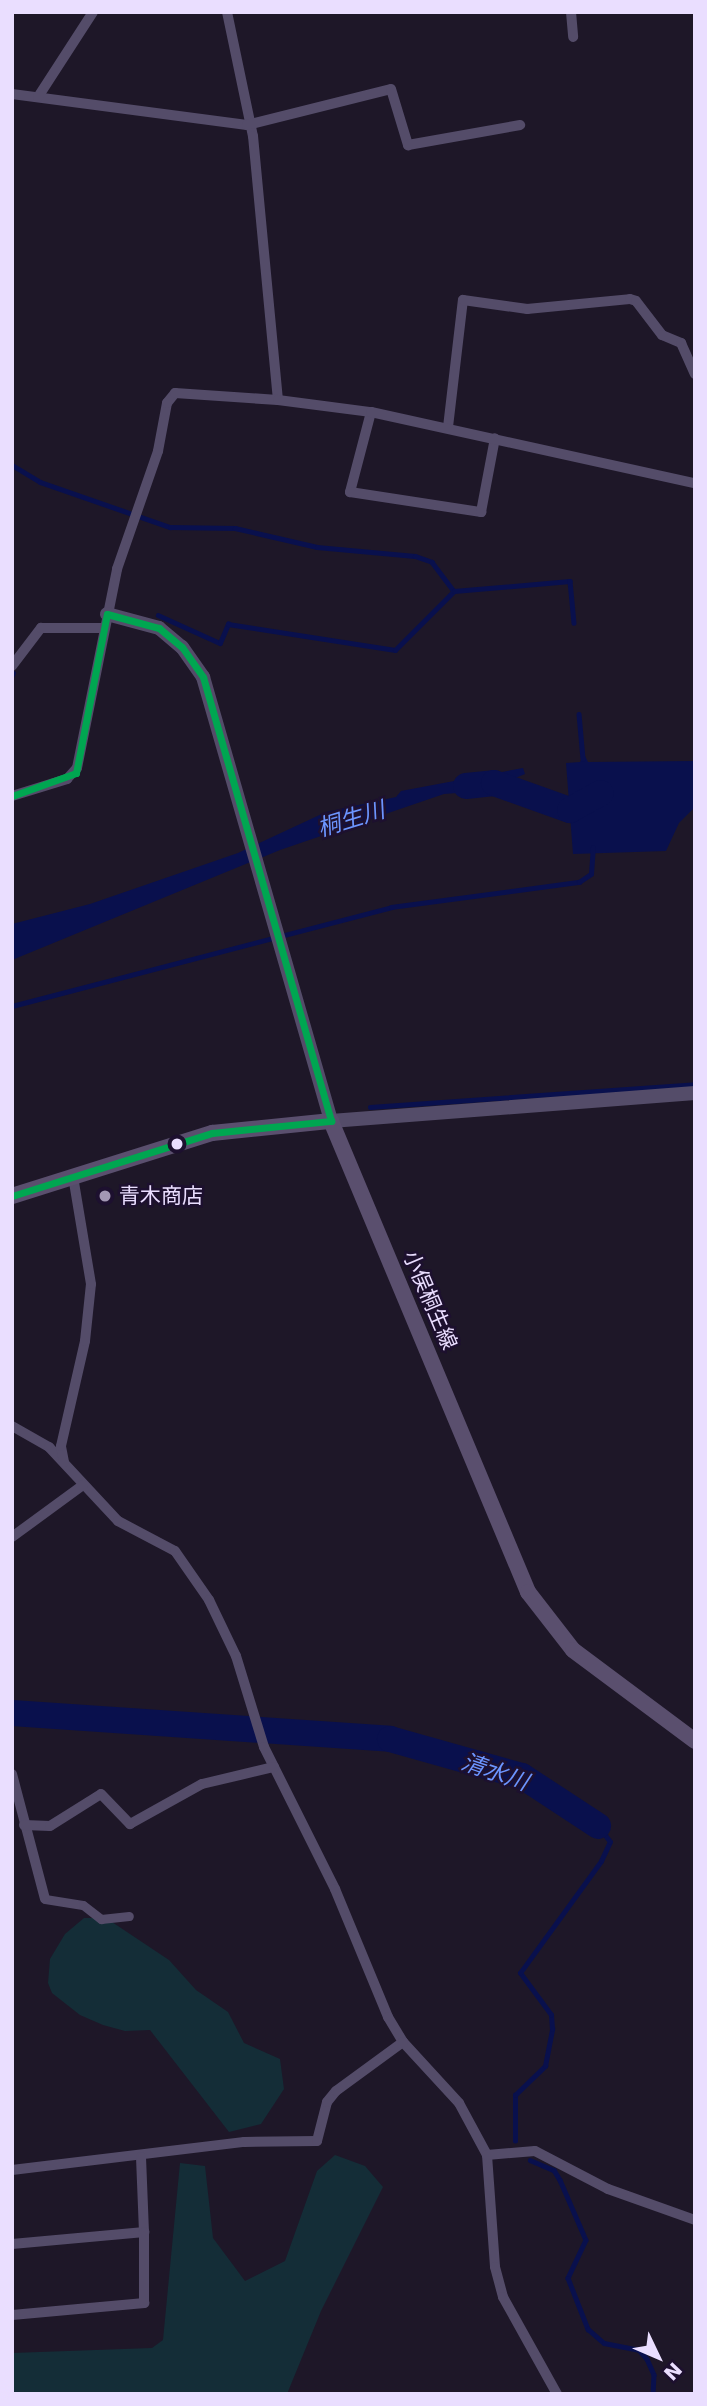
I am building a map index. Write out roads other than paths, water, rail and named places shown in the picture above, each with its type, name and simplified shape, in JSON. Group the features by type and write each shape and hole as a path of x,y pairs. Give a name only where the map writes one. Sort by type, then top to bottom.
{"main road":[{"path":"12,1196 212,1133 331,1121"},
{"name":"小俣桐生線","path":"331,1121 528,1592 573,1650 695,1741"}],"street":[{"path":"38,97 93,12"},
{"path":"227,12 247,125 253,136 278,400"},
{"path":"571,12 573,37"},
{"path":"12,94 247,125 391,89 408,145 520,125"},
{"path":"448,427 463,300 527,309 630,299 662,335 681,344 695,374"},
{"path":"12,796 76,773 117,569 150,474 167,403 175,393 278,400 371,412 695,483"},
{"path":"371,412 350,492 481,512 495,438"},
{"path":"12,666 41,628 106,621 159,628 197,664 210,693 286,976 331,1121 695,1093"},
{"path":"65,1465 61,1446 85,1341 92,1284 73,1177"},
{"path":"12,1426 49,1447 118,1521 175,1551 194,1576 236,1656 253,1722 264,1747 402,2042 458,2103 487,2155 495,2267 503,2297 557,2394"},
{"path":"12,1538 83,1485"},
{"path":"24,1825 50,1826 101,1794 130,1824 202,1784 274,1767"},
{"path":"12,1774 46,1899 83,1905 101,1919 129,1916"},
{"path":"12,2170 141,2157 244,2142 317,2141 327,2102 336,2091 402,2042"},
{"path":"487,2155 535,2151 608,2189 695,2220"},
{"path":"12,2315 144,2303 141,2157"},
{"path":"12,2244 144,2232"}],"water":[{"path":"584,754 588,762 695,761 695,807 679,823 666,851 573,854 566,763 580,762"},
{"path":"523,768 525,774 484,791 444,794 280,850 12,960 12,924 90,904 238,853 326,812 396,797 401,791"}],"waterway":[{"name":"桐生川","path":"12,465 40,482 170,527 235,528 317,547 415,556 432,562 454,591"},
{"path":"158,615 220,643 228,624 395,650 454,591 570,581 574,623"},
{"path":"579,714 583,759"},
{"name":"桐生川","path":"466,786 494,783 570,810 601,793"},
{"path":"12,1006 391,907 579,882 591,874 593,848"},
{"path":"370,1107 695,1084"},
{"name":"清水川","path":"12,1713 390,1739 522,1776 598,1826"},
{"name":"清水川","path":"515,2141 515,2095 545,2066 552,2029 551,2015 520,1973 601,1861 610,1842 598,1826"},
{"name":"清水川","path":"530,2160 554,2170 586,2240 568,2278 588,2329 604,2343 639,2350 647,2359 654,2375 653,2394"}],"place":[{"name":"青木商店","path":"105,1196"}]}
